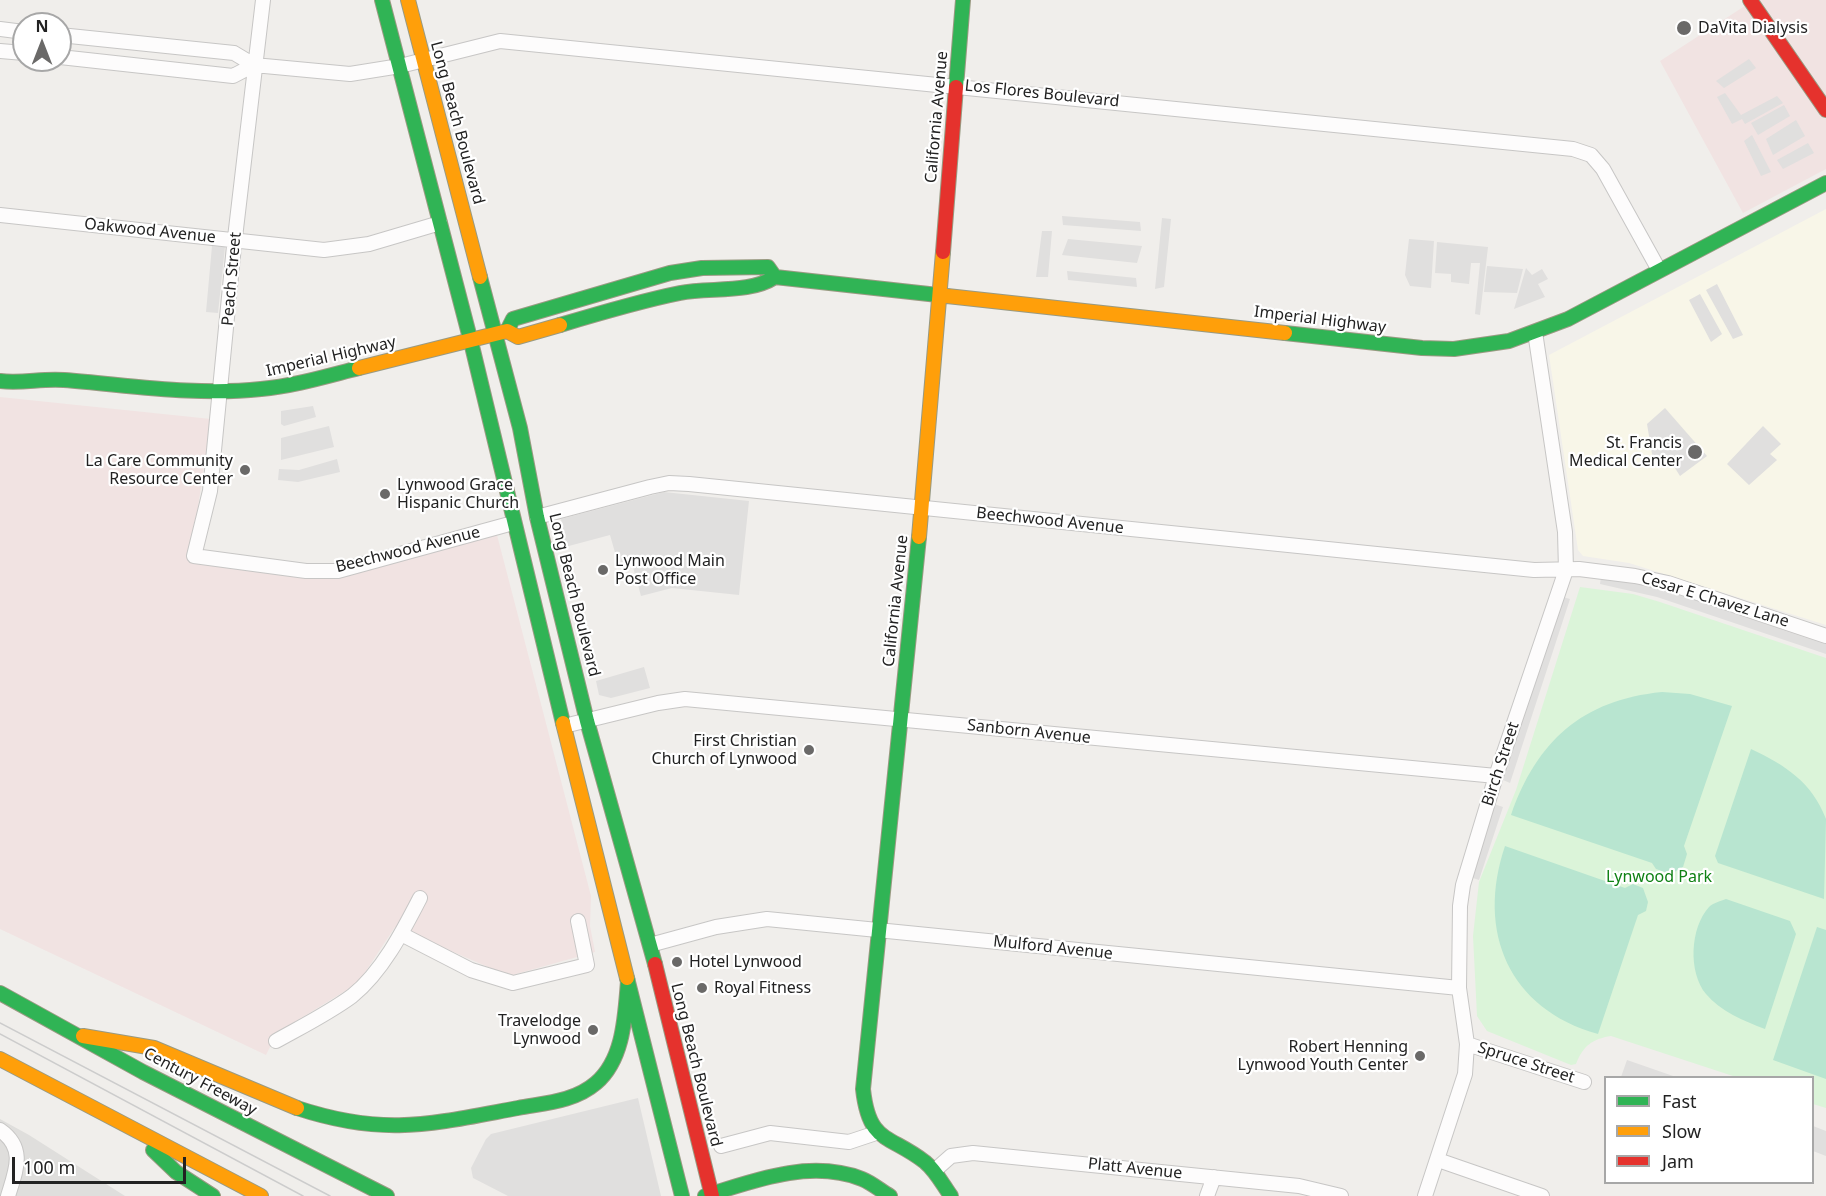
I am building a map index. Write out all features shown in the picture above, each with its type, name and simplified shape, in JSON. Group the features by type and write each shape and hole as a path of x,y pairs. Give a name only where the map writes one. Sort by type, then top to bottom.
{"main road":[{"path":"382,0 471,342 513,523 682,1196"},
{"name":"Long Beach Boulevard","path":"408,0 501,333 537,517 587,721 650,945 709,1195"},
{"name":"California Avenue","path":"876,1133 864,1106 863,1089 922,507 963,0"},
{"path":"1750,0 1826,110"},
{"name":"Imperial Highway","path":"774,277 940,293 1422,348 1482,346 1509,341 1568,319 1826,183"},
{"name":"Imperial Highway","path":"501,333 513,319 670,273 702,268 768,267 774,277"},
{"name":"Imperial Highway","path":"11,367 51,379 170,391 221,393 289,386 501,333 518,337 691,291 721,286 766,285 774,277"},
{"name":"Imperial Highway","path":"0,381 23,383 51,379"},
{"path":"82,1036 152,1047 284,1106 336,1120 374,1126 417,1126 456,1121 582,1094 606,1074 621,1046 628,981"},
{"name":"Century Freeway","path":"0,993 153,1077 387,1196"},
{"path":"0,1059 261,1196"},
{"path":"129,1127 176,1172 213,1196"},
{"path":"876,1133 918,1158 934,1171 951,1196"},
{"path":"709,1195 785,1175 832,1171 862,1179 890,1196"}],"street":[{"name":"Peach Street","path":"195,556 210,491 235,240 263,0"},
{"name":"Los Flores Boulevard","path":"72,36 234,53 254,65 350,74 400,66 500,41 956,85 1573,149 1591,155 1603,169 1659,270"},
{"name":"Los Flores Boulevard","path":"72,58 233,76 254,65"},
{"name":"Oakwood Avenue","path":"0,216 324,250 369,244 440,223"},
{"name":"Birch Street","path":"1425,1196 1465,1074 1467,1044 1459,988 1460,906 1463,885 1496,776 1566,570 1565,532 1535,332"},
{"name":"Beechwood Avenue","path":"537,517 669,483 1459,563 1533,570 1566,570"},
{"name":"Beechwood Avenue","path":"195,556 306,571 338,571 513,523"},
{"name":"Cesar E Chavez Lane","path":"1566,570 1635,576 1668,583 1826,636"},
{"name":"Sanborn Avenue","path":"564,726 658,703 685,699 1496,776"},
{"path":"276,1041 353,995 401,934 420,898"},
{"name":"Mulford Avenue","path":"650,945 716,927 767,919 1459,988"},
{"path":"401,934 471,970 513,983 587,965 579,921"},
{"name":"Spruce Street","path":"1467,1044 1584,1082"},
{"path":"0,1130 17,1149 18,1164 8,1196"},
{"path":"721,1146 770,1133 849,1142 876,1133"},
{"name":"Platt Avenue","path":"934,1171 951,1156 973,1153 1312,1187 1341,1196"},
{"path":"1437,1160 1542,1196"},
{"path":"1207,1196 1214,1177"}],"shaded area":[{"path":"1754,0 1826,0 1826,169 1743,213 1660,61"},
{"path":"1749,59 1756,68 1724,88 1716,81"},
{"path":"1725,93 1741,115 1777,96 1783,103 1745,124 1742,119 1732,124 1717,97"},
{"path":"1784,105 1790,116 1758,135 1751,123"},
{"path":"1796,120 1805,136 1773,155 1766,139"},
{"path":"1752,135 1771,172 1761,176 1744,141"},
{"path":"1808,143 1814,153 1783,169 1777,160"},
{"name":"St. Francis Medical Center","path":"1826,209 1826,625 1629,563 1583,556 1578,550 1549,355"},
{"path":"1062,216 1140,222 1141,231 1063,225"},
{"path":"1162,218 1171,219 1164,287 1155,289"},
{"path":"1042,231 1052,231 1048,277 1036,277"},
{"path":"1068,239 1142,246 1137,263 1062,255"},
{"path":"1409,239 1434,241 1431,288 1410,286 1405,275"},
{"path":"1437,242 1488,247 1480,315 1475,314 1480,263 1471,263 1469,284 1451,282 1451,274 1435,273"},
{"path":"212,246 225,247 218,313 206,312"},
{"path":"1487,266 1523,269 1517,293 1484,292"},
{"path":"1526,268 1532,275 1542,269 1548,279 1538,284 1545,297 1514,309"},
{"path":"1067,271 1136,278 1137,287 1068,280"},
{"path":"1717,284 1743,335 1733,339 1706,290"},
{"path":"1700,294 1722,334 1711,342 1689,300"},
{"path":"0,397 211,419 190,562 322,578 344,576 497,535 591,896 590,926 595,952 509,976 395,927 358,983 277,1033 266,1055 0,929"},
{"path":"313,406 316,417 284,426 281,424 281,411"},
{"path":"1665,408 1707,456 1680,476 1675,468 1654,466 1647,424"},
{"path":"329,426 334,447 281,460 281,438"},
{"path":"1763,426 1781,444 1770,454 1777,460 1749,485 1727,464"},
{"path":"337,459 340,472 298,482 278,480 279,469 299,470"},
{"path":"664,492 749,501 739,595 672,588 641,596 631,560 618,563 610,535 565,547 561,519"},
{"path":"1601,577 1652,586 1826,642 1826,654 1657,597 1600,584"},
{"path":"1563,597 1570,599 1510,783 1503,780"},
{"path":"644,667 650,688 611,698 599,695 596,681"},
{"path":"1494,804 1503,807 1479,880 1470,877"},
{"path":"1627,1060 1673,1076 1621,1076"},
{"path":"638,1098 661,1196 508,1196 473,1178 471,1168 491,1134"},
{"path":"0,1119 29,1135 125,1196 0,1196"},
{"path":"1814,1126 1826,1131 1826,1156 1814,1151"}],"green space":[{"name":"Lynwood Park","path":"1580,587 1633,594 1826,658 1826,1108 1814,1104 1814,1076 1733,1076 1611,1036 1589,1044 1576,1064 1571,1065 1487,1031 1477,1016 1473,936 1479,882 1516,790"},
{"path":"1662,692 1690,694 1732,706 1684,846 1687,854 1683,867 1671,874 1656,869 1652,863 1511,815 1534,766 1566,729 1586,715 1608,704"},
{"path":"1751,749 1775,761 1796,776 1820,806 1826,819 1824,899 1718,863 1715,856"},
{"path":"1505,846 1625,888 1633,884 1643,888 1648,902 1646,911 1638,915 1598,1034 1567,1022 1542,1006 1522,986 1507,963 1498,937 1495,908 1497,878"},
{"path":"1726,899 1790,921 1796,934 1765,1029 1718,1006 1706,994 1696,974 1694,950 1698,926 1709,907"},
{"path":"1817,927 1826,930 1826,1079 1773,1060"}],"tram line":[{"path":"0,1023 330,1196"},
{"path":"0,1034 303,1196"}],"traffic: fast":[{"path":"382,0 471,342 563,723"},
{"path":"956,87 963,0"},
{"path":"1285,333 1422,348 1454,349 1509,341 1568,319 1826,183"},
{"path":"507,331 513,319 670,273 702,268 768,267 775,277"},
{"path":"480,277 520,428 537,517 587,721 655,964"},
{"path":"560,325 665,296 692,291 753,286 775,277 947,296"},
{"path":"0,381 56,380 187,391 236,391 286,386 359,368"},
{"path":"919,537 863,1089 870,1120 876,1129 883,1136 925,1162 951,1196"},
{"path":"627,978 682,1196"},
{"path":"297,1108 356,1122 408,1125 459,1119 569,1098 596,1083 612,1062 621,1036 628,981"},
{"path":"0,993 143,1072 387,1196"},
{"path":"153,1150 176,1172 213,1196"},
{"path":"705,1196 763,1178 803,1171 843,1173 862,1179 890,1196"}],"traffic: slow":[{"path":"408,0 480,277"},
{"path":"919,537 943,252"},
{"path":"947,296 1285,333"},
{"path":"359,368 507,331 518,337 560,325"},
{"path":"563,723 627,978"},
{"path":"83,1036 154,1048 297,1108"},
{"path":"0,1059 261,1196"}],"traffic: jam":[{"path":"1750,0 1826,110"},
{"path":"943,252 956,87"},
{"path":"655,964 712,1196"}],"place":[{"name":"DaVita Dialysis","path":"1684,28"},
{"name":"St. Francis Medical Center","path":"1695,452"},
{"name":"La Care Community Resource Center","path":"245,470"},
{"name":"Lynwood Grace Hispanic Church","path":"385,494"},
{"name":"Lynwood Main Post Office","path":"603,570"},
{"name":"First Christian Church of Lynwood","path":"809,750"},
{"name":"Hotel Lynwood","path":"677,962"},
{"name":"Royal Fitness","path":"702,988"},
{"name":"Travelodge Lynwood","path":"593,1030"},
{"name":"Robert Henning Lynwood Youth Center","path":"1420,1056"}]}
